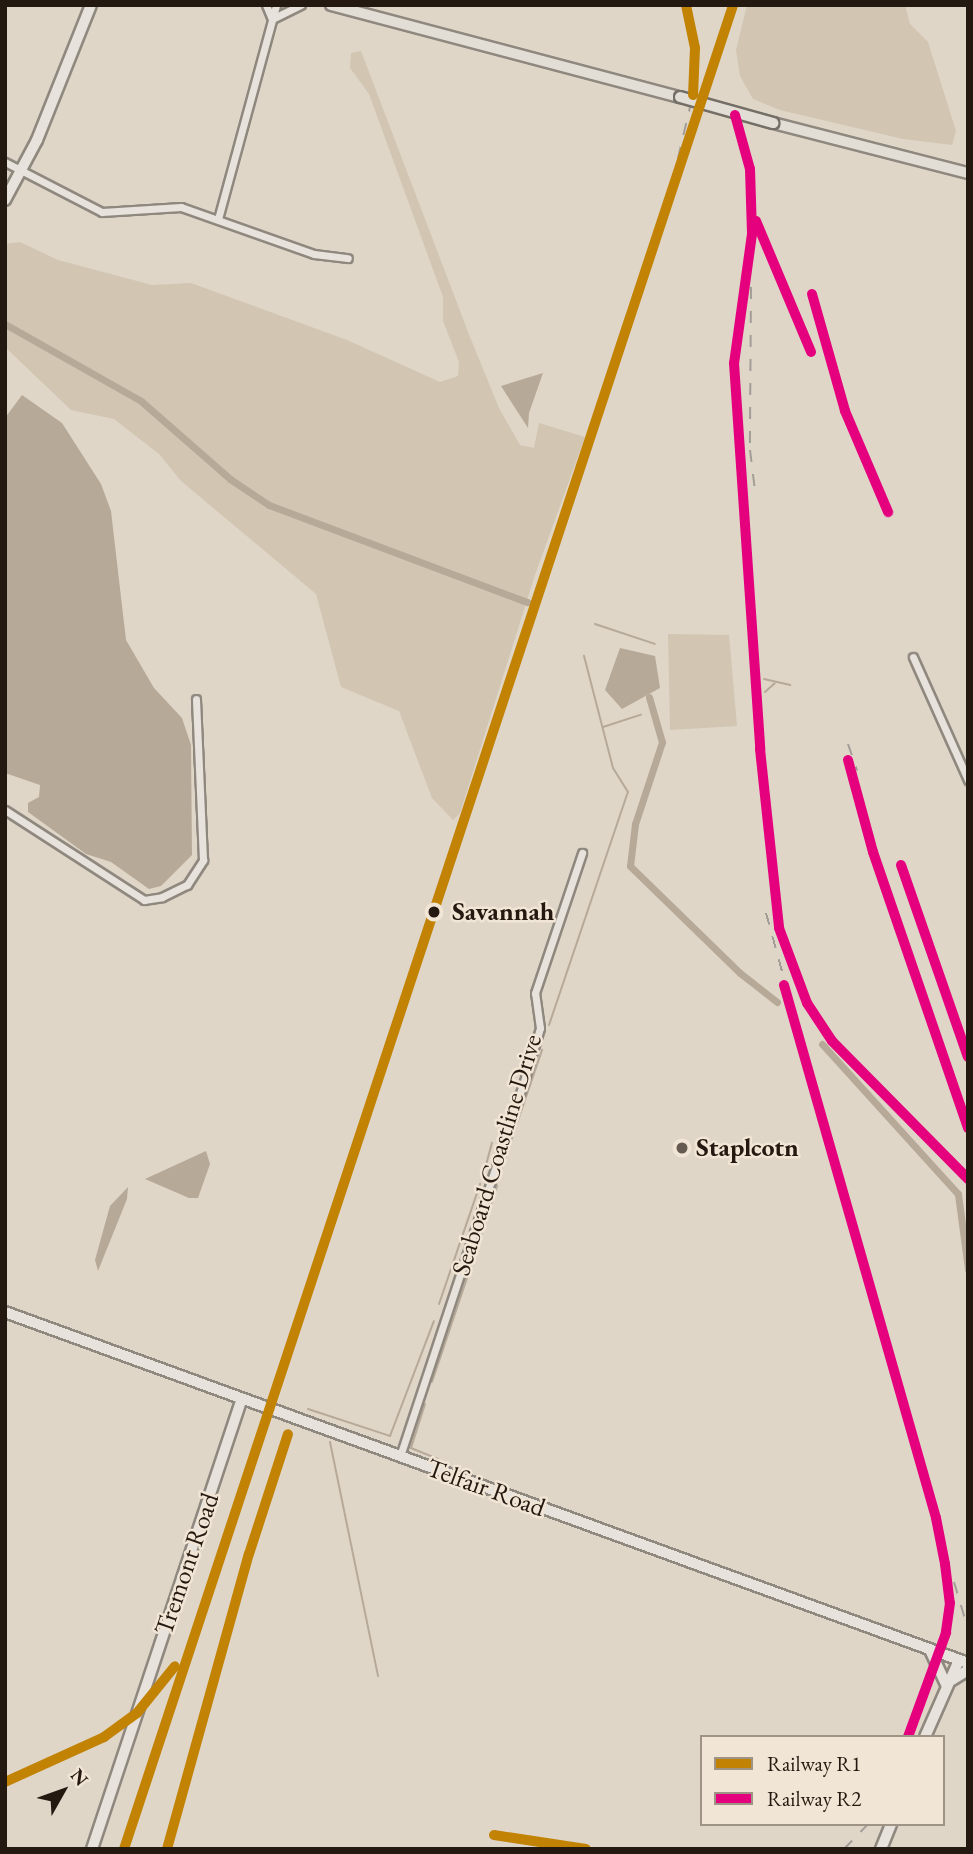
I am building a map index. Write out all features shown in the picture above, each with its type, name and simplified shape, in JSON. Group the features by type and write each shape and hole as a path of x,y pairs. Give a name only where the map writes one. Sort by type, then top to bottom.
{"main road":[{"path":"339,6 968,173"}],"street":[{"path":"5,200 21,172 91,5"},
{"path":"266,5 272,19"},
{"path":"218,219 276,5"},
{"path":"272,19 301,5"},
{"path":"5,162 102,212 175,206 314,254 348,258"},
{"path":"913,657 968,780"},
{"path":"5,810 144,900 187,885 203,860 196,699"},
{"name":"Seaboard Coastline Drive","path":"400,1456 540,1028 535,993 582,853"},
{"name":"Telfair Road","path":"5,1312 960,1661"},
{"name":"Tremont Road","path":"92,1849 242,1399"},
{"path":"930,1649 940,1664 946,1685"},
{"path":"926,1735 946,1685 960,1661"},
{"path":"946,1685 968,1670"},
{"path":"881,1849 890,1826"}],"shaded area":[{"path":"747,5 905,5 910,24 928,42 956,131 952,145 903,139 780,110 753,99 740,76 736,50"},
{"path":"361,51 470,337 499,408 520,445 534,448 539,423 585,437 535,575 460,813 453,820 432,798 399,711 341,687 316,594 181,481 159,454 114,419 71,410 5,347 5,244 20,242 58,260 152,285 191,283 347,340 440,382 458,376 459,362 443,321 443,297 369,94 350,68 351,53"},
{"path":"543,373 529,413 528,428 501,386"},
{"path":"22,395 62,423 101,484 111,511 126,640 154,688 182,718 191,745 192,855 161,886 149,889 111,862 86,854 28,812 28,803 39,797 40,785 5,773 5,418"},
{"path":"668,634 729,635 737,726 670,730"},
{"path":"620,648 655,656 660,688 622,709 605,690"},
{"path":"206,1151 210,1164 198,1198 189,1198 145,1179"},
{"path":"128,1187 127,1199 98,1271 95,1260 110,1206"}],"waterway":[{"path":"5,324 141,401 230,479 269,505 527,602"},
{"path":"595,624 655,644"},
{"path":"549,1025 628,792 613,768 584,656"},
{"path":"764,679 790,685"},
{"path":"765,692 775,683"},
{"path":"649,697 662,742 635,824 630,866 740,973 777,1002"},
{"path":"603,727 641,715"},
{"path":"822,1044 958,1194 968,1269"},
{"path":"502,1167 542,1050"},
{"path":"486,1165 492,1143"},
{"path":"439,1304 480,1184"},
{"path":"481,1235 497,1186"},
{"path":"432,1382 475,1254"},
{"path":"308,1409 390,1436 434,1321"},
{"path":"425,1404 411,1448 438,1459"},
{"path":"330,1442 378,1676"}],"railway":[{"path":"667,205 695,86 695,48 686,5"},
{"path":"735,115 750,169 752,234 734,363 760,749 779,928 807,1003 832,1041 968,1179"},
{"path":"755,218 811,352"},
{"path":"218,1564 662,219"},
{"path":"751,287 750,450 755,491"},
{"path":"812,294 845,411 888,512"},
{"path":"848,744 857,770"},
{"path":"848,760 873,852 968,1128"},
{"path":"901,865 968,1057"},
{"path":"766,913 945,1564 950,1603 946,1633 909,1735"},
{"path":"213,1689 288,1434"},
{"path":"124,1849 214,1575"},
{"path":"954,1582 968,1629"},
{"path":"844,1849 866,1826"},
{"path":"494,1835 586,1849"},
{"path":"167,1849 169,1837"},
{"path":"966,1849 968,1844"}],"rail line":[{"name":"R1","path":"686,5 695,48 693,95"},
{"name":"R1","path":"124,1849 733,5"},
{"name":"R2","path":"735,115 750,169 752,234 734,363 760,749 779,928 807,1003 832,1041 968,1179"},
{"name":"R2","path":"756,221 811,352"},
{"name":"R2","path":"812,294 845,411 888,512"},
{"name":"R2","path":"848,760 873,852 968,1128"},
{"name":"R2","path":"901,865 968,1057"},
{"name":"R2","path":"784,985 936,1518 945,1564 950,1603 946,1633 909,1735"},
{"name":"R1","path":"167,1849 249,1554 288,1434"},
{"name":"R1","path":"5,1782 104,1737 137,1713 175,1666"},
{"name":"R1","path":"494,1835 586,1849"}],"place":[{"name":"Savannah","path":"434,912"},
{"name":"Staplcotn","path":"682,1148"}]}
